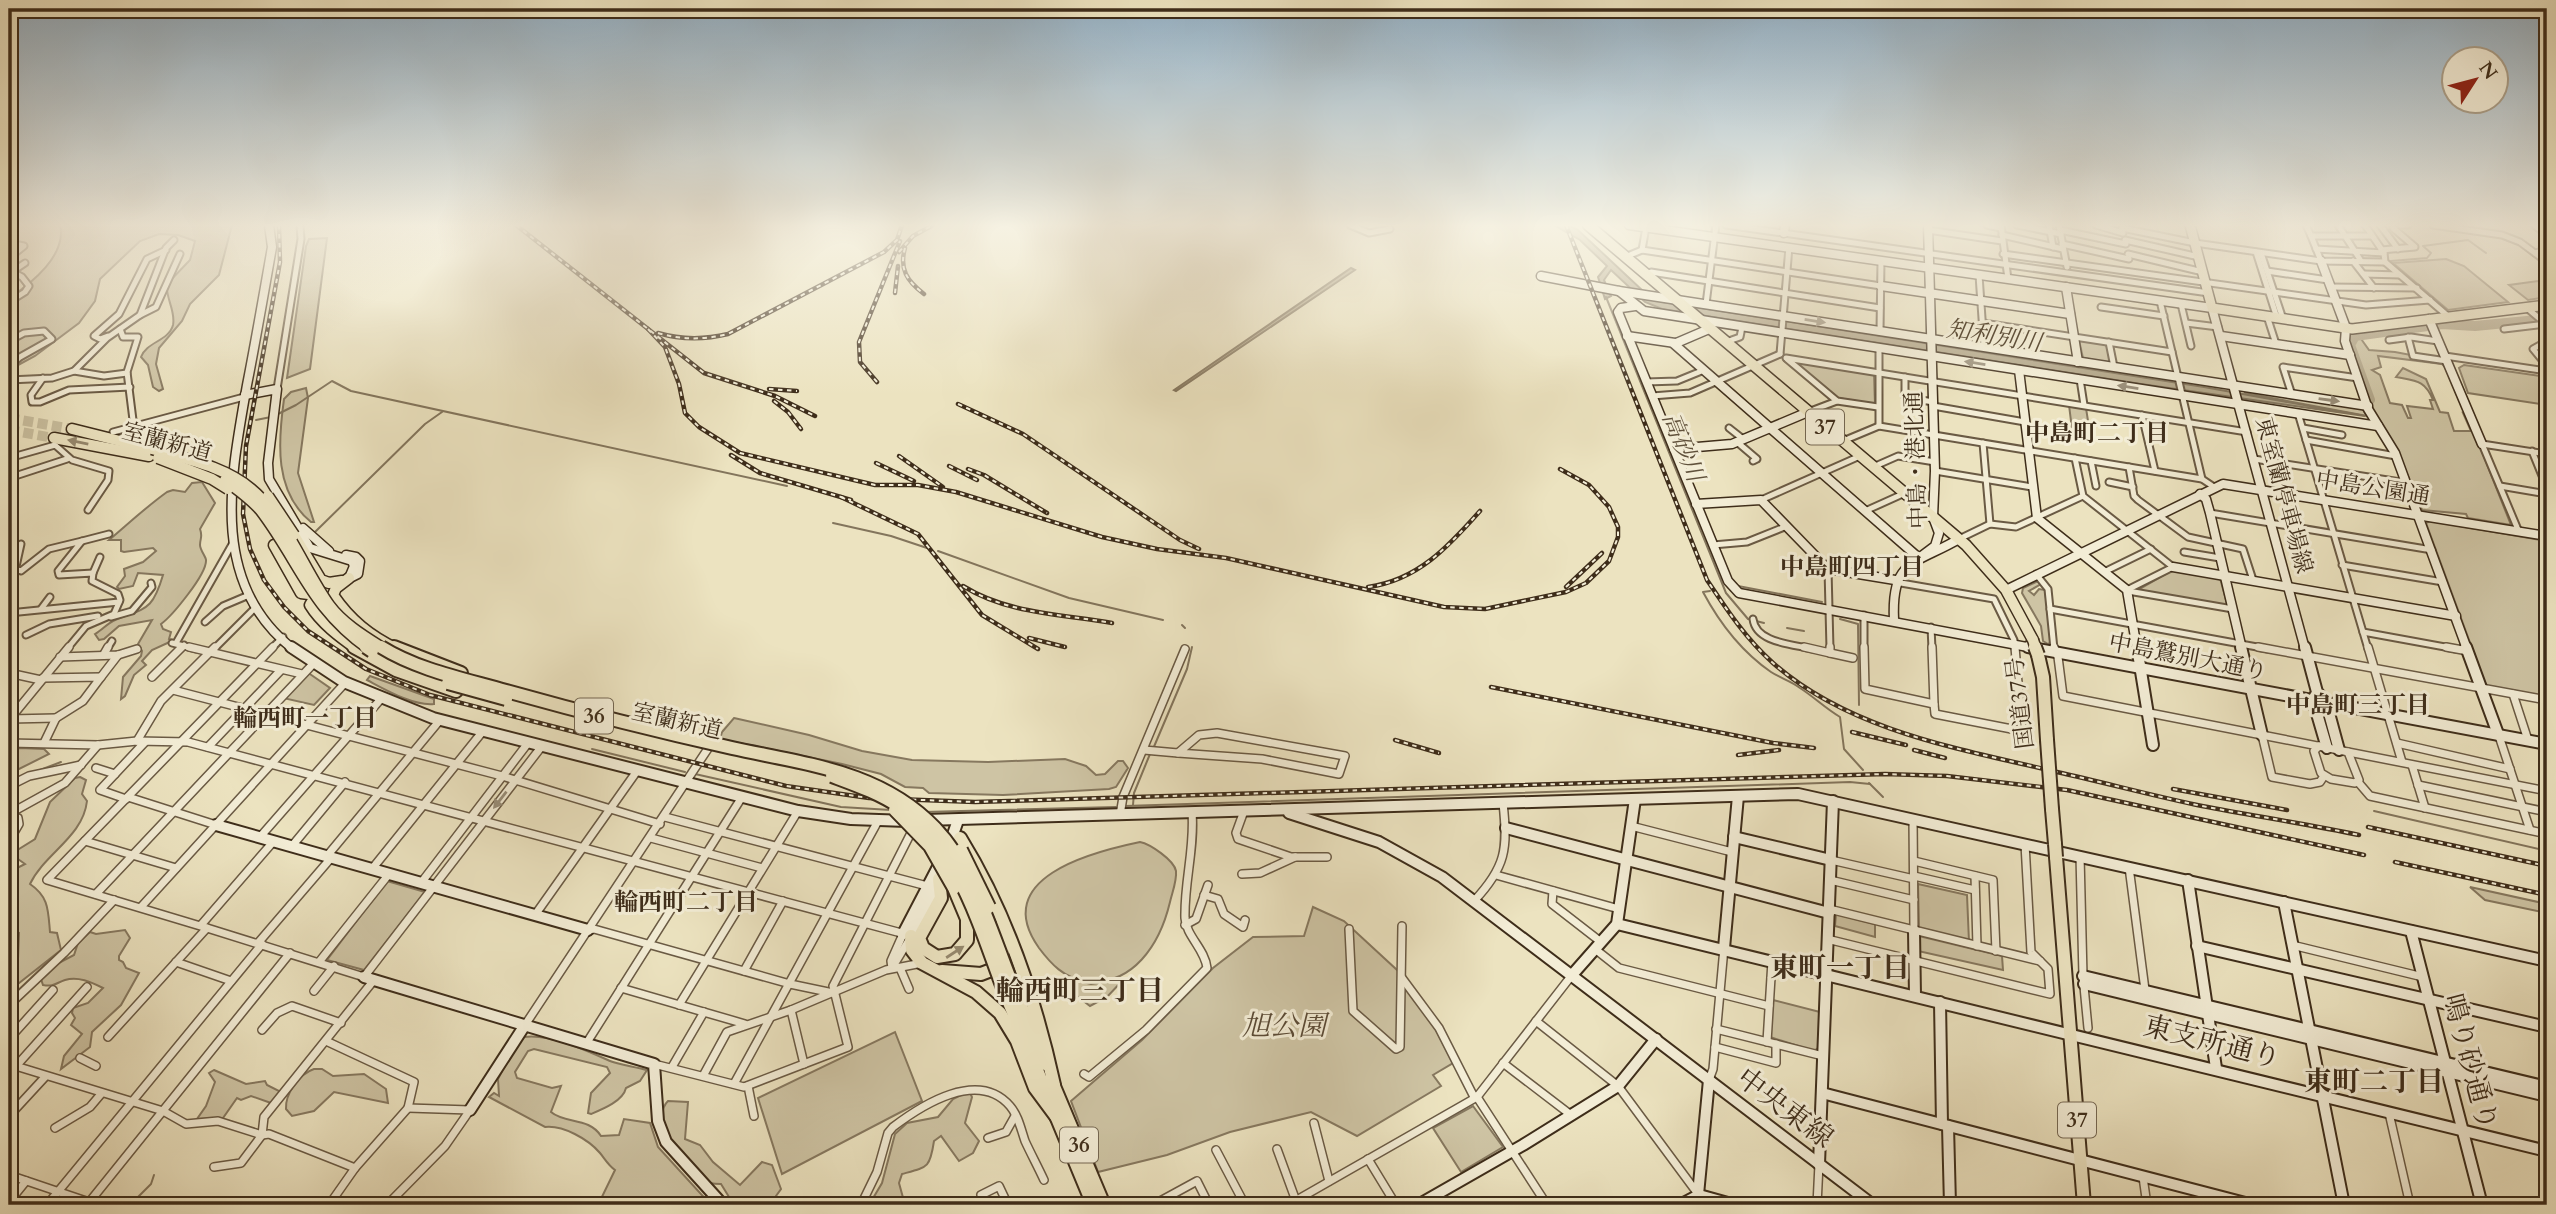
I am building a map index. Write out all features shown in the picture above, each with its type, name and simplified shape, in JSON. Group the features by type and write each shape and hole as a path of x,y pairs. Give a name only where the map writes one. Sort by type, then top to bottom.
{"highway":[{"name":"国道37号","path":"1653,282 1959,539 2006,590 2033,640 2043,677 2084,1205"},
{"name":"室蘭新道","path":"72,429 206,471 223,479 249,498 262,512 325,613 351,637 416,672 486,694 650,737 853,782 895,801 930,833 956,875 1013,983 1058,1119"},
{"name":"室蘭新道","path":"54,438 195,461 227,474 260,498 331,608 374,644 415,664 553,705 678,737 860,776 891,790 918,808 937,827 962,866 1104,1205"},
{"path":"153,454 227,488 252,511 302,593 316,595"},
{"path":"195,461 218,464 252,482 277,507 321,580 345,580"},
{"path":"345,580 333,595 339,606 384,643 415,657 524,692 553,705"},
{"path":"345,580 316,595 310,605 335,633 373,660 410,677 455,691 486,694"},
{"path":"831,768 871,775 922,803 956,842 972,869 1004,946 1003,960 999,965 976,976 937,970"},
{"path":"853,782 888,804 918,830 941,862 968,922 965,945 952,956 934,958 925,953 919,938 925,922 942,900 943,893 934,884"},
{"path":"960,838 990,892 1013,983"},
{"path":"907,935 912,950 922,963 976,992 1000,1013 1017,1041 1035,1088 1058,1119"},
{"name":"36","path":"1058,1119 1093,1205"}],"main road":[{"path":"2206,283 2212,308 2346,328 2431,325 2449,317 2530,310 2547,304"}],"street":[{"path":"9,302 25,292 29,286 24,282"},
{"path":"112,335 100,339 94,336 121,312 134,282"},
{"path":"139,315 152,282"},
{"path":"74,371 112,335 139,315 156,307 167,282"},
{"path":"266,282 232,471 237,564 249,595 283,638 314,663 345,683 380,700 440,720 798,811 878,821 1798,794 2547,961"},
{"path":"294,282 277,389 268,463 269,479 310,548 352,561 354,566 345,580"},
{"path":"1568,282 1678,302 1880,331 1932,348 2019,370 2183,395 2292,395 2368,407"},
{"path":"1706,304 1709,282"},
{"path":"1713,282 1880,307"},
{"path":"1786,282 1783,356 1837,401"},
{"path":"1852,282 2070,314"},
{"path":"1880,331 1881,282"},
{"name":"中島・港北通","path":"1919,558 1937,542 1939,533 1933,517 1935,467 1931,282"},
{"path":"1980,282 1984,347"},
{"path":"2027,282 2212,308"},
{"path":"2079,282 2080,289"},
{"path":"2125,282 2209,293"},
{"path":"2197,282 2366,305 2430,300"},
{"path":"2268,282 2271,292"},
{"path":"2269,282 2276,318 2276,345"},
{"path":"2319,282 2374,288 2417,288"},
{"path":"2369,282 2374,288"},
{"path":"2409,282 2449,317"},
{"path":"2330,284 2346,328 2344,338 2368,407 2396,456 2407,483 2482,688 2530,830"},
{"path":"2066,287 2078,362"},
{"path":"131,290 149,289"},
{"path":"1619,291 1644,311 1695,317 1742,327 1782,330 1880,348 1984,347 2114,367 2179,378 2298,414 2377,425"},
{"path":"2160,301 2202,479"},
{"path":"2181,304 2191,346"},
{"path":"1635,306 1621,308 1618,312 1713,545 1746,542 1787,527"},
{"path":"2101,307 2164,316"},
{"name":"東室蘭停車場線","path":"2212,308 2307,656 2323,747"},
{"path":"2530,310 2546,324"},
{"path":"1983,323 2172,352"},
{"path":"2186,323 2218,327"},
{"path":"2504,330 2546,324"},
{"path":"2431,325 2519,532"},
{"path":"1725,342 1740,337 1742,327"},
{"path":"120,329 123,337 138,337 127,364 134,428"},
{"path":"1627,336 1675,343 1709,329"},
{"path":"9,341 33,331 44,331 52,339 20,357 9,367"},
{"path":"2221,336 2350,355"},
{"path":"2389,340 2408,337 2438,341"},
{"path":"2408,337 2413,356 2547,369"},
{"path":"2547,341 2535,345 2533,349 2547,369"},
{"path":"2109,342 2114,367"},
{"path":"1675,343 1919,558"},
{"path":"1879,426 1880,348"},
{"path":"1651,396 1690,393 1752,365 1783,356 2247,432"},
{"path":"2292,395 2283,367 2358,379"},
{"path":"1646,382 1677,380 1704,370"},
{"path":"2019,370 2037,518 2127,590 2233,609"},
{"path":"9,380 43,379 74,371 104,376 127,373"},
{"path":"1905,377 1905,397 2025,422"},
{"path":"43,379 31,395 32,402 40,402 69,390 130,387"},
{"path":"2080,379 2084,405"},
{"path":"113,432 277,389"},
{"path":"1674,449 1740,441 1837,401 1878,407"},
{"path":"2298,414 2402,762"},
{"path":"2142,415 2155,471"},
{"path":"1843,441 1879,426 2202,479 2214,486 2006,590"},
{"path":"1729,428 1757,459 1753,461"},
{"path":"2303,428 2342,435"},
{"path":"2306,440 2396,456"},
{"path":"1983,443 1990,524"},
{"path":"2482,443 2547,454"},
{"path":"9,458 55,445 67,459 108,471 108,480 88,510"},
{"path":"2532,451 2545,477 2547,488"},
{"path":"1696,504 1760,500 1860,456"},
{"path":"1873,467 1898,456 1986,480 2032,487"},
{"path":"2075,458 2083,496 2173,567 2456,616"},
{"path":"9,478 67,459"},
{"path":"2254,459 2407,483"},
{"path":"2091,461 2096,486"},
{"path":"2129,467 2134,496 2188,537 2244,550 2253,580"},
{"path":"2109,482 2133,487"},
{"name":"中島公園通","path":"2214,486 2228,484 2262,489 2547,536"},
{"path":"2500,486 2547,494"},
{"path":"1865,511 1905,494"},
{"path":"2200,494 2206,499 2210,513 2272,777 2310,784 2320,782 2324,776"},
{"path":"1894,620 1892,597 1895,581 1903,569 1919,558 1990,524 2012,528 2083,496"},
{"path":"1760,500 1828,569 1994,598 2007,621 2014,644 2022,731 1935,714 1931,627"},
{"path":"2210,513 2432,550"},
{"path":"22,544 12,569 25,571 45,550 108,534"},
{"path":"82,541 58,571 60,575 93,573"},
{"path":"234,541 174,643 302,674"},
{"name":"中島鷲別大通り","path":"1713,545 1735,590 2250,688 2315,696"},
{"path":"2104,572 2151,549"},
{"path":"2184,552 2220,558"},
{"path":"100,557 92,581 118,594 119,602 117,612 107,618"},
{"path":"2342,565 2443,582"},
{"path":"2127,590 2173,567"},
{"path":"1828,569 1830,653"},
{"path":"2036,574 2048,589 2054,651 2063,696 2547,791"},
{"path":"10,719 86,626 132,611 152,587 150,583"},
{"path":"2127,590 2153,745"},
{"path":"205,622 223,606 249,595"},
{"path":"41,609 50,597"},
{"path":"9,613 119,602"},
{"path":"256,607 158,706 141,742 100,790 535,916 588,930 594,929 790,984 833,993"},
{"path":"2050,608 2547,700"},
{"path":"26,635 49,624 117,612"},
{"path":"1864,615 1865,690 1934,704"},
{"path":"1753,621 1768,639 1853,658"},
{"path":"2363,632 2468,652"},
{"path":"283,638 47,880 654,1064 748,1086 848,1047 833,986 867,923 916,820"},
{"path":"104,654 112,641"},
{"path":"152,677 184,645"},
{"path":"60,657 118,654 138,649"},
{"path":"1120,815 1123,797 1149,751 1185,649"},
{"path":"10,719 56,718 83,701 118,654"},
{"path":"96,894 314,663"},
{"path":"208,747 281,670"},
{"path":"9,673 42,679 101,677"},
{"path":"141,907 345,683"},
{"path":"173,690 502,776 610,809 720,832 889,876 934,884"},
{"path":"2513,694 2528,740"},
{"name":"東室蘭停車場線","path":"2315,696 2326,702 2344,751"},
{"path":"260,837 380,700"},
{"path":"2326,702 2547,744"},
{"path":"44,743 56,718"},
{"path":"47,1205 440,720"},
{"path":"372,869 483,731"},
{"path":"1149,751 1262,759 1339,774 1345,756 1217,733 1199,736 1178,753"},
{"path":"387,1205 445,1146 663,821 713,740"},
{"path":"9,743 98,745 141,742 208,747 485,819 907,935"},
{"path":"421,883 528,743"},
{"path":"2397,743 2510,769"},
{"path":"9,816 65,783 98,745"},
{"path":"214,1167 241,1163 262,1135 264,1117 341,1023 434,887 542,746"},
{"path":"2323,747 2314,751 2324,776"},
{"path":"2344,751 2355,768 2357,782 2370,796 2547,834"},
{"path":"9,786 34,775 81,765"},
{"path":"2412,765 2425,808"},
{"path":"96,768 115,774"},
{"path":"535,916 637,771"},
{"path":"2324,776 2357,782"},
{"path":"292,846 345,782"},
{"path":"2418,785 2547,812"},
{"path":"1283,811 1389,847 1432,870 1709,1080 1715,1047 1738,796"},
{"path":"586,1044 742,797"},
{"path":"1277,1149 1292,1203 1477,1097 1572,975 1616,924 1635,799"},
{"path":"1817,1205 1833,801"},
{"path":"1474,901 1496,875 1506,828 1503,803"},
{"path":"679,1005 798,811"},
{"path":"1244,811 1236,833 1238,839 1295,857 1327,857"},
{"path":"1084,1074 1089,1077 1146,1030 1207,968 1205,956 1185,925 1194,835 1192,812"},
{"path":"9,816 18,818 19,824 9,841"},
{"path":"1913,818 1915,996"},
{"path":"896,968 907,935 960,838 961,820"},
{"path":"934,884 961,820"},
{"path":"734,1084 878,821"},
{"path":"1631,826 1732,852"},
{"path":"1506,828 1729,887 2042,962"},
{"path":"1734,837 1975,890"},
{"path":"651,838 762,868"},
{"path":"85,841 176,868"},
{"path":"108,1037 176,962 273,841"},
{"path":"1828,939 2050,994 2048,969 2031,952 2025,844"},
{"path":"2080,856 2088,1028"},
{"path":"1242,874 1260,873 1295,857"},
{"path":"1914,862 1993,880 1996,951"},
{"path":"2129,867 2145,990"},
{"path":"319,962 389,874"},
{"path":"1496,875 1619,909"},
{"path":"1975,876 1977,946"},
{"path":"1830,880 1914,900"},
{"path":"2188,880 2216,1068"},
{"path":"1185,925 1196,919 1208,885"},
{"path":"1553,891 1552,904 1619,968 1769,1006"},
{"path":"1204,895 1218,899 1224,914 1243,927 1245,920"},
{"path":"9,1005 64,953 114,900"},
{"path":"744,971 783,901"},
{"path":"2284,902 2344,1205"},
{"name":"東支所通り","path":"1616,924 2216,1068 2547,1152"},
{"path":"1349,929 1353,1011 1396,1049 1400,1048 1402,978 1399,947 1402,926"},
{"name":"鳴り砂通り","path":"2411,931 2482,1205"},
{"path":"2197,946 2547,1027"},
{"path":"2292,946 2423,977"},
{"path":"9,1175 88,1204 290,953"},
{"path":"1767,1042 1772,961"},
{"path":"176,962 231,981"},
{"path":"703,1076 727,1032 896,968 922,963"},
{"path":"314,991 334,966"},
{"path":"896,968 909,989"},
{"path":"1402,978 1438,1028 1473,1095 1477,1097 1547,1205"},
{"path":"2084,980 2145,990 2207,1009"},
{"path":"2084,980 2446,1067 2547,1096"},
{"path":"9,1074 13,1065 87,987"},
{"path":"621,988 745,1024"},
{"path":"9,1039 53,990"},
{"path":"1940,1002 1950,1205"},
{"path":"262,1030 277,1013 292,1006 341,1023"},
{"path":"791,1010 804,1064"},
{"path":"672,1067 704,1012"},
{"path":"1536,1021 1618,1086 1698,1200"},
{"path":"1716,1029 1823,1056"},
{"path":"1418,1205 1512,1152 1618,1086 1656,1039"},
{"path":"326,1041 414,1082 408,1108 355,1168 329,1205"},
{"path":"1715,1047 1776,1063 1776,1044"},
{"path":"80,1058 96,1066"},
{"path":"1503,1063 1572,1116"},
{"path":"654,1064 658,1121 666,1142 723,1205"},
{"path":"13,1065 163,1111 186,1124 218,1121 262,1135 270,1134 355,1168"},
{"path":"2446,1067 2547,1087"},
{"path":"9,1116 45,1077"},
{"name":"中央東線","path":"1709,1080 1873,1205"},
{"name":"中央東線","path":"1698,1200 1709,1080"},
{"path":"748,1086 754,1116"},
{"path":"862,1205 877,1172 888,1133 899,1123 962,1090 974,1088 1004,1099 1015,1115 1044,1180"},
{"path":"1822,1093 2248,1205"},
{"path":"55,1128 90,1107 101,1094"},
{"path":"408,1108 470,1110"},
{"path":"2388,1111 2410,1205"},
{"path":"988,1138 1007,1132 1013,1125 1015,1115"},
{"path":"1314,1123 1329,1181"},
{"path":"1216,1150 1245,1205"},
{"path":"1368,1159 1396,1205"},
{"path":"2143,1177 2147,1205"},
{"path":"9,1202 26,1181"},
{"path":"1153,1205 1197,1181 1209,1205"},
{"path":"984,1205 981,1195 999,1186 1008,1205"},
{"path":"1680,1205 1698,1200 1735,1205"}],"green space":[{"path":"31,282 99,282 95,301 79,323 35,356 9,370 9,298"},
{"path":"169,282 212,282 190,304 182,321 159,348 156,364 163,389 159,391 153,387 148,365 141,357 148,348 167,335 173,325 167,284"},
{"path":"301,282 321,282 310,369 287,378"},
{"path":"2415,282 2483,282 2508,302 2448,310"},
{"path":"2539,282 2547,288 2547,297 2528,300 2509,285"},
{"path":"2359,336 2369,350 2443,361 2445,367 2442,364 2378,356 2381,367 2372,370 2380,375 2390,403 2402,405 2408,418 2411,418 2407,406 2433,409 2430,400 2433,400 2423,385 2396,377 2403,368 2426,379 2440,412 2448,413 2454,431 2471,431 2463,413 2467,414 2511,525 2468,518 2466,514 2422,510 2399,455 2374,413 2352,343"},
{"path":"2079,340 2108,344 2111,363 2083,358"},
{"path":"1799,362 1874,374 1875,404 1838,398 1798,365"},
{"path":"2464,365 2547,377 2547,405 2468,393 2459,368"},
{"path":"306,388 308,398 298,473 314,522 299,510 290,496 281,465 280,449 284,399 291,392"},
{"path":"2244,390 2361,407 2367,416 2245,393"},
{"path":"2069,405 2086,408 2091,440 2073,437"},
{"path":"202,482 215,503 200,529 200,545 206,559 205,566 188,594 161,624 163,629 171,632 169,639 174,640 152,650 142,661 146,665 134,675 121,699 123,677 141,656 142,651 138,644 152,620 119,626 104,639 99,640 95,634 113,621 146,607 155,596 163,575 138,573 133,586 119,589 117,587 125,576 124,569 143,562 156,551 153,548 124,552 121,551 121,540 109,540 167,492 185,492 192,483"},
{"path":"2430,521 2547,541 2547,698 2486,686 2426,523"},
{"path":"2173,570 2220,578 2227,604 2225,606 2138,590"},
{"path":"2038,581 2041,584 2029,591 2034,595 2039,589 2045,590 2051,642 2048,644 2043,641 2041,626 2022,593 2023,588"},
{"path":"307,672 330,688 314,705 283,698"},
{"path":"370,676 434,699 434,704 400,696 367,680"},
{"path":"734,718 809,735 862,751 912,760 988,762 1065,759 1086,766 1096,775 1105,774 1118,761 1123,761 1128,768 1116,787 1109,789 1003,795 929,793 923,788 905,787 881,774 720,739 722,732"},
{"path":"44,749 49,754 15,771 16,761 9,762 9,750"},
{"path":"75,778 86,780 82,794 87,801 79,825 30,884 44,899 50,932 57,933 61,950 9,991 9,970 18,959 19,933 9,932 9,887 12,881 9,872 25,864 11,854 35,839 50,802"},
{"path":"1140,842 1161,853 1176,871 1165,918 1151,947 1142,960 1117,977 1102,981 1085,981 1064,973 1053,965 1039,948 1027,924 1027,903 1036,886 1053,872 1074,861"},
{"path":"387,881 425,892 364,970 327,960"},
{"path":"1918,884 1967,895 1969,942 1919,928"},
{"path":"2470,887 2547,904 2547,913 2485,900"},
{"name":"旭公園","path":"1313,907 1344,921 1397,970 1431,1020 1453,1063 1433,1075 1441,1086 1357,1136 1311,1112 1230,1132 1167,1155 1098,1172 1071,1101 1142,1040 1213,968 1253,937 1304,936"},
{"path":"1836,914 1875,924 1875,937 1835,926"},
{"path":"125,930 130,938 119,960 126,968 139,973 121,1005 92,1032 90,1047 61,1069 64,1056 82,1034 71,1025 75,1018 73,1008 88,1003 103,988 80,979 43,985 41,979 53,966 74,955 78,943 90,932 96,934"},
{"path":"1919,936 2002,956 2003,970 1918,951"},
{"path":"1066,978 1091,984 1123,980 1107,997 1090,1006 1060,983"},
{"path":"1773,1000 1820,1012 1818,1048 1814,1051 1770,1037"},
{"path":"895,1032 922,1101 782,1174 758,1098"},
{"path":"524,1037 556,1040 613,1062 647,1070 640,1081 626,1088 617,1101 591,1114 588,1113 591,1093 610,1073 607,1067 534,1049 528,1051 515,1072 517,1078 552,1088 561,1086 551,1112 584,1123 601,1136 619,1135 624,1119 650,1123 658,1147 711,1205 598,1205 615,1170 595,1148 575,1134 560,1128 545,1127 489,1097 494,1093 499,1096 498,1079 514,1049"},
{"path":"314,1069 322,1069 333,1076 364,1074 386,1089 388,1103 334,1092 314,1111 292,1116 286,1109 290,1091 303,1075"},
{"path":"214,1070 246,1084 265,1081 267,1085 281,1092 271,1103 251,1096 241,1100 237,1098 223,1118 197,1119 206,1106 215,1082 209,1073"},
{"path":"969,1091 972,1097 965,1123 979,1141 973,1153 959,1161 941,1136 934,1141 931,1157 926,1165 902,1174 899,1183 905,1205 869,1205 882,1183 895,1134 907,1123 938,1117 953,1099"},
{"path":"668,1101 688,1102 685,1139 700,1145 713,1162 740,1185 762,1162 772,1165 781,1189 776,1196 777,1205 734,1205 721,1184 710,1183 692,1169 667,1133 663,1110"},
{"path":"1473,1106 1503,1147 1461,1172 1433,1128"}],"shaded area":[{"path":"1331,282 1338,282 1176,391 1174,390"},
{"path":"1599,282 1605,282 1611,296 1605,299"},
{"path":"1623,282 1633,282 1643,291 1663,302 2204,387 2365,416 1662,309 1645,302"}],"waterway":[{"name":"高砂川","path":"1606,297 1726,593 1748,619 1764,623"},
{"name":"知利別川","path":"2370,400 2350,345 2355,336 2442,324 2475,326 2547,319"},
{"path":"276,415 332,381 351,391 787,486"},
{"path":"314,533 425,424 442,412"},
{"path":"256,420 271,417"},
{"path":"833,523 891,536 927,548"},
{"path":"938,551 1069,598 1163,620"},
{"path":"1738,586 1822,602"},
{"path":"1710,591 1703,592 1716,614 1750,655 1840,717 1844,749 1863,770"},
{"path":"1840,619 1858,624 1859,705"},
{"path":"1182,625 1185,628"},
{"name":"高砂川","path":"1787,628 1804,631"},
{"path":"1153,749 1187,669 1192,647"},
{"path":"592,749 685,772"},
{"path":"1133,805 1134,793 1150,754"},
{"path":"40,770 61,762"},
{"path":"695,774 841,807 891,810"},
{"path":"1125,806 1850,782 1870,784"},
{"path":"1870,784 1883,797"},
{"path":"924,812 1116,807"},
{"path":"2374,811 2547,851"},
{"path":"9,999 52,958"},
{"path":"130,1205 151,1184 154,1175"}],"tunnel":[{"path":"9,418 72,429"},
{"path":"9,430 54,438"}],"railway":[{"path":"276,282 246,446 243,514 250,549 264,580 284,607 308,631 366,669 430,695 786,786 869,798 975,802 1885,774 1947,776 2067,790 2364,855"},
{"path":"588,282 704,373 775,396 815,416"},
{"path":"658,333 693,338 728,334 828,282"},
{"path":"877,382 860,362 859,342 883,282"},
{"path":"895,293 896,282"},
{"path":"911,282 924,294"},
{"path":"1589,282 1707,580 1763,654 1803,686 1871,721 1945,745 2184,802 2359,835"},
{"path":"648,329 665,347 679,384 685,413 699,427 740,453 875,485 918,485 956,492 1102,537 1157,549 1226,558 1444,607 1485,609 1566,592 1586,583 1609,561 1618,537 1618,527 1609,507 1589,485 1560,469"},
{"path":"769,389 797,391"},
{"path":"774,401 788,412 801,429"},
{"path":"958,404 1023,434 1180,540 1199,549"},
{"path":"731,455 760,473 841,497"},
{"path":"899,456 943,487"},
{"path":"876,463 914,481"},
{"path":"949,466 977,480"},
{"path":"968,469 984,475 1047,513"},
{"path":"841,497 851,500"},
{"path":"841,497 918,534 982,615 1038,649"},
{"path":"1368,587 1402,577 1431,560 1480,511"},
{"path":"1566,587 1602,553"},
{"path":"963,586 1016,608 1112,623"},
{"path":"1029,638 1065,647"},
{"path":"1491,687 1773,743 1814,748"},
{"path":"1852,732 1906,745"},
{"path":"1395,740 1439,753"},
{"path":"1738,755 1779,750"},
{"path":"1914,750 1945,758"},
{"path":"2173,789 2287,810"},
{"path":"2368,827 2547,866"},
{"path":"2395,862 2547,895"}],"district":[{"name":"中島町二丁目","path":"2097,433"},
{"name":"中島町四丁目","path":"1852,567"},
{"name":"中島町三丁目","path":"2358,705"},
{"name":"輪西町一丁目","path":"305,718"},
{"name":"輪西町二丁目","path":"686,902"},
{"name":"東町一丁目","path":"1840,968"},
{"name":"輪西町三丁目","path":"1080,991"},
{"name":"東町二丁目","path":"2374,1082"}]}
